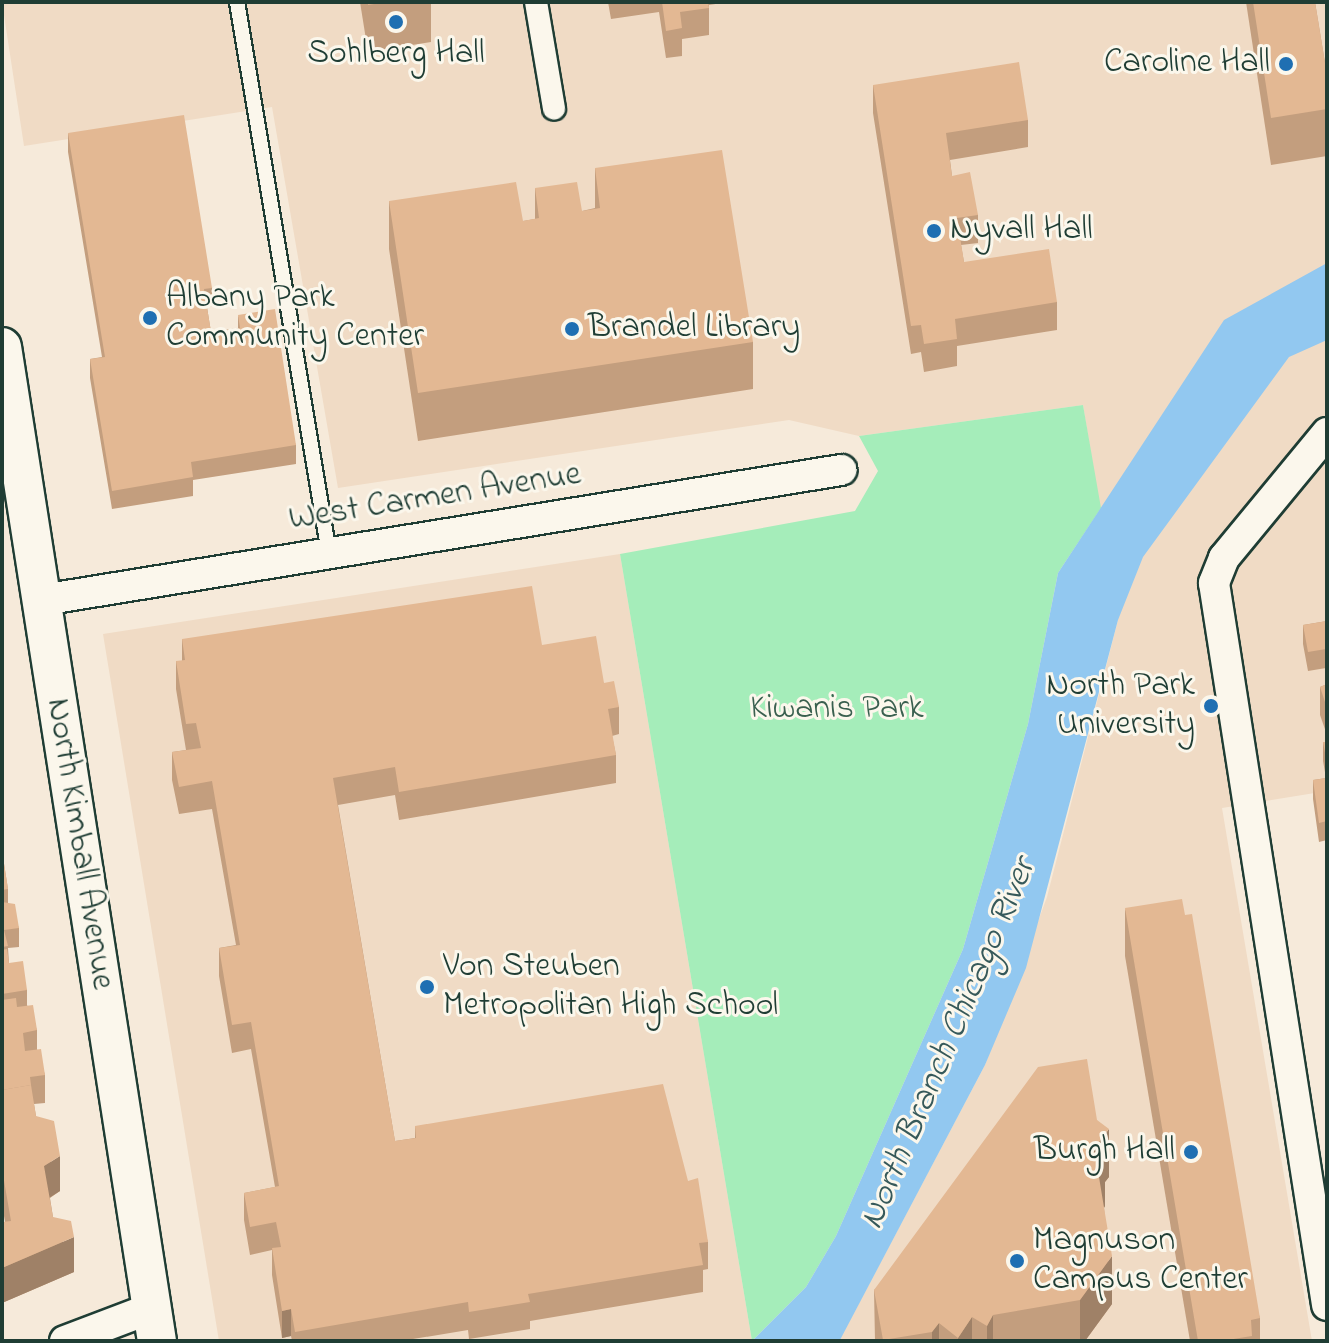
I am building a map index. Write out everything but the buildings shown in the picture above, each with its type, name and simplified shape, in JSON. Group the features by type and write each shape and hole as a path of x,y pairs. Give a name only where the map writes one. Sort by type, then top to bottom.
{"street":[{"path":"536,2 554,108"},
{"name":"North Kimball Avenue","path":"2,347 154,1324"},
{"path":"1327,433 1224,558 1214,583 1215,613 1327,1305"},
{"name":"West Carmen Avenue","path":"42,600 841,470"},
{"path":"65,1341 154,1324"}],"lane":[{"path":"237,2 329,553"}],"shaded area":[{"name":"North Park University","path":"2,2 1327,2 1327,791 1222,808 1312,1341 839,1341 985,1065 1047,897 1118,620 1083,405 859,436 789,420 338,488 272,107 24,146"},
{"name":"Von Steuben Metropolitan High School","path":"620,554 752,1341 219,1341 103,634"}],"green space":[{"name":"Kiwanis Park","path":"1083,405 1101,508 1058,573 1028,724 963,949 836,1236 806,1287 752,1341 620,554 855,511 878,471 859,436"}],"water":[{"name":"North Branch Chicago River","path":"1327,263 1327,340 1289,357 1143,557 1118,620 1026,968 985,1065 840,1340 752,1341 806,1287 836,1236 963,949 1028,724 1058,573 1224,320"}],"place":[{"name":"Sohlberg Hall","path":"396,22"},
{"name":"Caroline Hall","path":"1286,64"},
{"name":"Nyvall Hall","path":"934,231"},
{"name":"Albany Park Community Center","path":"150,318"},
{"name":"Brandel Library","path":"572,329"},
{"name":"North Park University","path":"1211,706"},
{"name":"Von Steuben Metropolitan High School","path":"427,987"},
{"name":"Burgh Hall","path":"1191,1152"},
{"name":"Magnuson Campus Center","path":"1017,1261"}]}
